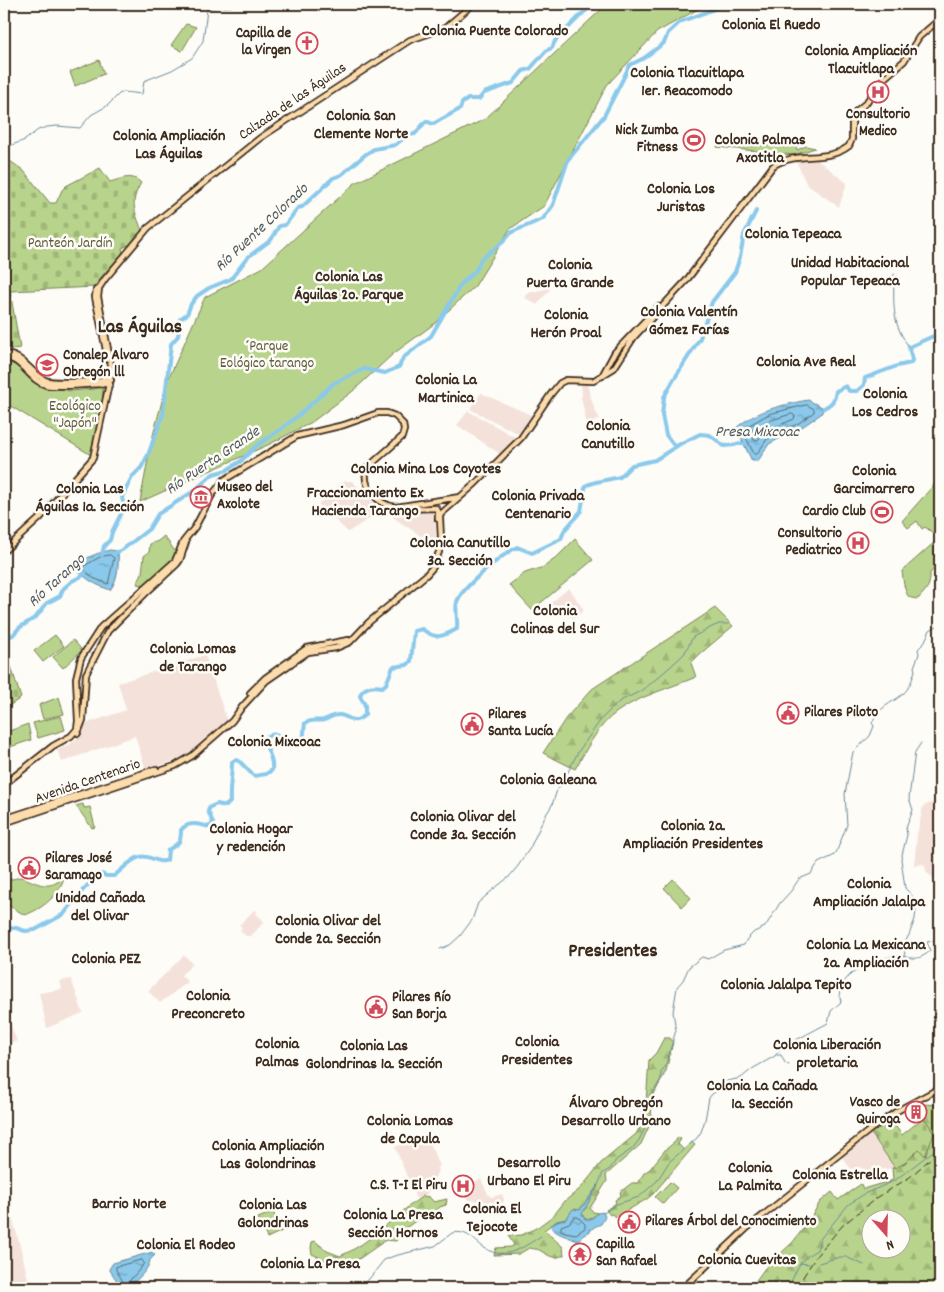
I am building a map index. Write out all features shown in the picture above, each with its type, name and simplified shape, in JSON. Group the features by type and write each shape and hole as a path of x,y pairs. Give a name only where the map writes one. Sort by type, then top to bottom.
{"main road":[{"name":"Calzada de las Águilas","path":"109,383 109,370 95,294 100,283 152,224 271,129 410,40 445,28 473,4"},
{"path":"602,376 612,356 680,289 775,165 784,161 838,152 849,146 852,139 852,119 857,110 866,103 881,81 903,63 920,37 940,19"},
{"name":"Calzada de las Águilas","path":"4,551 40,518 93,458 107,396 111,360 98,294 101,284 119,262"},
{"path":"439,518 520,438 560,383 566,380 590,382 602,376 614,368 630,338"},
{"path":"4,354 13,354 19,357 46,380 109,383"},
{"path":"4,358 16,360 36,379 45,384 100,382"},
{"path":"100,382 109,370"},
{"path":"100,382 107,396"},
{"path":"43,755 77,734 82,726 88,667 108,631 177,564 212,495 224,480 291,439 383,413 392,414 402,423 404,429 400,439 368,466 365,478 367,485 374,495 388,507 404,509 436,508 439,518"},
{"path":"388,507 458,499"},
{"path":"404,509 458,499"},
{"name":"Avenida Centenario","path":"4,824 175,766 192,756 232,721 262,686 302,655 312,650 339,645 353,640 369,622 430,571 441,545 439,518"},
{"path":"77,729 76,678 81,658 101,627 175,561 183,542 196,528"},
{"path":"8,782 53,746 71,736 81,723 84,710"},
{"name":"Avenida Centenario","path":"4,819 179,763"},
{"path":"682,1288 746,1229 871,1129 897,1111 940,1088"}],"shaded area":[{"path":"815,158 847,183 839,207 807,185 796,161"},
{"path":"551,288 537,305 524,297 530,291"},
{"path":"581,383 587,384 595,411 600,419 587,425 581,397"},
{"path":"481,393 531,415 519,434 470,409"},
{"path":"468,411 517,438 500,454 457,425"},
{"path":"345,481 352,481 381,510 386,510 394,515 435,509 436,546 385,512 380,512 348,532 318,504"},
{"path":"569,588 584,610 575,618 542,610"},
{"path":"205,655 227,720 189,756 146,770 135,736 62,762 57,750 75,740 85,724 126,710 118,683"},
{"path":"940,800 940,892 938,882 927,873 924,864 914,865 917,835 923,806"},
{"path":"255,909 256,914 264,922 251,936 246,936 240,931 242,927 239,925"},
{"path":"184,955 193,964 181,975 188,982 160,1003 148,991"},
{"path":"71,979 83,1013 47,1028 39,993 62,989 60,981"},
{"path":"4,1008 17,1041 4,1046"},
{"path":"870,1132 895,1168 870,1171 858,1167 851,1169 841,1156"},
{"path":"427,1138 440,1166 437,1168 439,1169 427,1194 416,1199 395,1147 411,1141 413,1145"},
{"path":"481,1179 489,1196 502,1194 503,1203 468,1200 462,1190 469,1187 469,1184"},
{"path":"12,1217 30,1288 4,1288 4,1221"}],"green space":[{"name":"´Parque Eológico tarango","path":"607,4 704,4 657,32 607,85 544,206 510,229 475,286 434,324 393,354 353,391 312,422 270,444 140,502 151,443 167,382 205,297 262,268 355,183 485,119"},
{"path":"186,24 196,27 182,51 171,45"},
{"path":"99,60 104,74 75,86 70,72"},
{"path":"718,144 751,146 771,144 783,147 790,145 796,146 797,150 806,146 815,148 794,155 717,147"},
{"name":"Panteón Jardín","path":"4,157 23,170 50,203 56,203 66,186 100,168 110,182 130,177 138,180 141,183 135,196 134,207 142,231 129,245 122,248 123,253 99,279 95,287 10,291 20,348 4,350"},
{"name":"Ecológico \"Japón\"","path":"4,360 14,361 37,382 70,391 103,387 102,411 91,455 4,402"},
{"path":"940,478 940,564 930,573 930,581 926,590 918,599 913,598 909,597 906,592 902,571 939,537 925,527 922,529 917,521 908,528 902,521"},
{"path":"164,536 177,554 173,560 144,585 137,584 142,573 144,556 149,552 150,544"},
{"path":"575,539 593,560 532,610 509,585 525,573 544,567"},
{"path":"715,608 733,626 691,663 696,677 645,697 626,706 610,717 599,730 575,769 543,753 566,718 592,689"},
{"path":"55,635 64,646 43,662 34,651"},
{"path":"73,640 82,650 63,668 53,657"},
{"path":"4,650 6,651 21,698 4,709"},
{"path":"59,697 64,714 43,719 39,705"},
{"path":"61,716 65,730 38,738 33,723"},
{"path":"28,724 31,740 7,748 4,733"},
{"path":"83,804 84,808 90,807 95,827 92,828 76,806"},
{"path":"21,877 38,884 48,885 58,882 64,877 59,890 49,901 25,915 4,903 4,881"},
{"path":"673,879 691,898 682,907 664,888"},
{"path":"664,1038 670,1038 673,1042 666,1071 652,1098 651,1122 641,1144 606,1175 607,1181 590,1208 593,1212 598,1213 588,1220 584,1218 582,1213 598,1186 580,1210 574,1209 566,1219 557,1221 544,1230 563,1247 564,1255 552,1257 539,1250 529,1248 519,1254 494,1255 496,1248 514,1245 510,1236 522,1235 538,1227 554,1215 565,1201 581,1188 601,1163 636,1134 640,1127 643,1108 646,1104 649,1060 656,1053"},
{"path":"923,1104 940,1105 940,1288 762,1288 755,1285 765,1268 793,1242 809,1221 820,1202 832,1192 838,1200 861,1184 863,1189 893,1180 892,1168 905,1163 919,1149 926,1156 928,1123 919,1113"},
{"path":"923,1118 934,1134 925,1156 919,1149 905,1163 895,1168 870,1132 890,1119 902,1135"},
{"path":"678,1137 681,1139 678,1144 684,1150 692,1142 695,1145 647,1199 616,1217 612,1214 610,1215 606,1210 616,1203 615,1200 621,1196 620,1192 632,1183 638,1183 644,1173 650,1169"},
{"path":"670,1182 677,1188 663,1204 655,1197"},
{"path":"423,1196 429,1197 434,1202 447,1199 446,1205 440,1207 432,1214 422,1216 402,1230 396,1241 386,1240 353,1263 346,1265 325,1260 312,1254 312,1242 315,1241 327,1251 340,1256 352,1250 373,1236"},
{"path":"273,1212 282,1231 267,1238 258,1218"}],"water":[{"name":"Presa Mixcoac","path":"808,400 824,408 821,414 802,427 769,444 758,461 752,461 736,428 752,417 779,406"},
{"path":"110,550 118,551 118,561 116,577 110,590 90,581 74,568 90,556"},
{"path":"598,1185 582,1214 585,1219 590,1220 598,1213 603,1212 605,1217 601,1224 594,1227 579,1239 578,1242 552,1229 551,1226 557,1221 566,1219 573,1209 580,1210"},
{"path":"152,1252 155,1255 142,1274 130,1287 122,1288 109,1269 113,1263"}],"waterway":[{"path":"4,148 25,140 38,130 47,127 80,128 91,115 107,106 119,94 124,92 142,94 144,81 172,70 192,58 203,41 207,10 214,7 238,4"},
{"name":"Río Puente Colorado","path":"102,555 104,546 110,540 124,508 122,497 132,477 141,468 148,455 163,415 171,344 178,336 180,319 187,314 197,296 209,288 231,279 248,257 271,240 279,226 285,225 298,208 302,207 333,178 341,175 366,154 374,149 395,145 408,135 415,134 426,121 433,124 460,109 462,103 468,99 479,99 484,93 513,83 523,71 530,69 547,50 552,48 555,41 594,4"},
{"name":"Río Puerta Grande","path":"114,553 122,550 149,529 158,514 194,491 213,474 227,470 241,461 255,447 300,414 334,383 364,369 385,373 399,367 403,358 431,336 461,284 476,270 481,259 503,242 512,232 543,219 553,205 568,160 604,116 630,65 644,58 664,43 668,33 680,22 723,4"},
{"path":"675,447 666,435 662,415 664,397 700,338 712,302 735,272 744,235 756,211"},
{"path":"894,274 895,316 904,339"},
{"path":"824,408 833,401 836,391 846,386 849,391 857,391 864,385 865,378 911,363 909,347 940,333"},
{"path":"905,341 909,347"},
{"path":"4,928 16,928 25,931 35,930 64,914 83,890 102,874 114,876 130,862 144,856 160,861 167,860 168,850 179,842 181,830 184,827 194,824 210,827 213,823 208,811 210,807 217,804 226,806 230,802 232,762 235,760 239,761 254,776 266,774 272,770 265,738 277,735 294,746 303,742 305,723 313,720 324,720 337,715 357,720 365,715 365,705 360,696 361,693 368,687 382,687 386,684 393,667 407,665 411,661 414,631 422,629 431,635 439,636 457,629 457,602 466,588 493,564 517,547 532,553 561,539 564,531 581,511 587,485 620,477 632,465 655,460 700,434 710,435 724,446 735,445"},
{"path":"737,444 743,444"},
{"name":"Río Tarango","path":"4,638 13,635 19,628 36,617 47,603 60,596 63,589 85,573"},
{"path":"598,1185 603,1173 610,1169 616,1160 632,1149 645,1128 648,1101 661,1079 661,1073 666,1064 676,1030 673,1012 677,987 683,980 689,967 702,957 708,959 724,950 744,945 754,932 765,927 780,903 799,879 811,874 818,863 836,853 847,825 845,794 853,752 870,736 874,726 872,723 878,713 907,689 915,670 914,667 919,654 918,649 924,643 930,630 939,625 940,614"},
{"path":"440,949 450,945 460,936 472,920 478,903 509,877 518,866 530,848 552,805 557,790 578,752 602,718 620,701 643,690 670,667 684,654 693,637 719,624 729,624"},
{"path":"903,957 905,954 903,946 915,919 916,909 913,897 905,888 901,859 907,835 906,828 913,810 909,798 915,752 921,743"},
{"path":"604,1213 617,1204 639,1197 657,1181 669,1162 697,1138 705,1120 709,1098 723,1087 727,1081 741,1078 752,1069 775,1056 781,1048 828,1023 831,1011 841,1002 839,990 851,974 891,957 920,957 930,951 927,942 940,940"},
{"path":"777,1055 781,1055 785,1063 789,1065"},
{"path":"788,1288 802,1262 817,1250 820,1239 848,1205 864,1194 894,1181 940,1146"},
{"path":"358,1288 369,1279 384,1260 435,1246 452,1233 464,1233 485,1248 497,1253 517,1250 541,1236"},
{"path":"819,1263 846,1257 864,1265"},
{"path":"800,1263 809,1264"},
{"path":"253,1282 256,1288"}],"railway":[{"path":"796,1288 817,1255 843,1225 875,1199 910,1177 940,1150"}],"place":[{"name":"Capilla de la Virgen","path":"307,43"},
{"name":"Consultorio Medico","path":"878,92"},
{"name":"Nick Zumba Fitness","path":"694,140"},
{"name":"Conalep Alvaro Obregón lll","path":"47,365"},
{"name":"Museo del Axolote","path":"201,497"},
{"name":"Cardio Club","path":"882,512"},
{"name":"Consultorio Pediatrico","path":"858,543"},
{"name":"Pilares Piloto","path":"788,713"},
{"name":"Pilares Santa Lucía","path":"472,724"},
{"name":"Pilares José Saramago","path":"29,868"},
{"name":"Pilares Río San Borja","path":"376,1007"},
{"name":"Vasco de Quiroga","path":"916,1112"},
{"name":"C.S. T-I El Piru","path":"463,1186"},
{"name":"Pilares Árbol del Conocimiento","path":"629,1222"},
{"name":"Capilla San Rafael","path":"580,1254"}],"district":[{"name":"Colonia El Ruedo","path":"771,25"},
{"name":"Colonia Puente Colorado","path":"495,31"},
{"name":"Colonia Ampliación Tlacuitlapa","path":"861,60"},
{"name":"Colonia Tlacuitlapa 1er. Reacomodo","path":"687,82"},
{"name":"Colonia San Clemente Norte","path":"361,125"},
{"name":"Colonia Ampliación Las Águilas","path":"169,145"},
{"name":"Colonia Palmas Axotitla","path":"760,149"},
{"name":"Colonia Los Juristas","path":"681,198"},
{"name":"Colonia Tepeaca","path":"793,234"},
{"name":"Unidad Habitacional Popular Tepeaca","path":"850,272"},
{"name":"Colonia Puerta Grande","path":"570,274"},
{"name":"Colonia Las Águilas 2o. Parque","path":"349,286"},
{"name":"Colonia Valentín Gómez Farías","path":"689,321"},
{"name":"Colonia Herón Proal","path":"566,324"},
{"name":"Las Águilas","path":"140,328"},
{"name":"Colonia Ave Real","path":"806,362"},
{"name":"Colonia La Martinica","path":"446,389"},
{"name":"Colonia Los Cedros","path":"885,403"},
{"name":"Colonia Canutillo","path":"608,435"},
{"name":"Colonia Mina Los Coyotes","path":"426,469"},
{"name":"Colonia Garcimarrero","path":"874,480"},
{"name":"Colonia Las Águilas 1a. Sección","path":"90,498"},
{"name":"Fraccionamiento Ex Hacienda Tarango","path":"365,502"},
{"name":"Colonia Privada Centenario","path":"538,505"},
{"name":"Colonia Canutillo 3a. Sección","path":"460,552"},
{"name":"Colonia Colinas del Sur","path":"555,620"},
{"name":"Colonia Lomas de Tarango","path":"193,658"},
{"name":"Colonia Mixcoac","path":"274,742"},
{"name":"Colonia Galeana","path":"548,780"},
{"name":"Colonia Olivar del Conde 3a. Sección","path":"463,826"},
{"name":"Colonia 2a. Ampliación Presidentes","path":"693,835"},
{"name":"Colonia Hogar y redención","path":"251,838"},
{"name":"Colonia Ampliación Jalalpa","path":"869,893"},
{"name":"Unidad Cañada del Olivar","path":"100,907"},
{"name":"Colonia Olivar del Conde 2a. Sección","path":"328,930"},
{"name":"Presidentes","path":"613,952"},
{"name":"Colonia La Mexicana 2a. Ampliación","path":"866,954"},
{"name":"Colonia PEZ","path":"106,959"},
{"name":"Colonia Jalalpa Tepito","path":"786,985"},
{"name":"Colonia Preconcreto","path":"208,1005"},
{"name":"Colonia Presidentes","path":"537,1051"},
{"name":"Colonia Palmas","path":"277,1053"},
{"name":"Colonia Liberación proletaria","path":"827,1054"},
{"name":"Colonia Las Golondrinas 1a. Sección","path":"374,1055"},
{"name":"Colonia La Cañada 1a. Sección","path":"762,1095"},
{"name":"Álvaro Obregón Desarrollo Urbano","path":"616,1112"},
{"name":"Colonia Lomas de Capula","path":"410,1130"},
{"name":"Colonia Ampliación Las Golondrinas","path":"268,1155"},
{"name":"Desarrollo Urbano El Piru","path":"529,1172"},
{"name":"Colonia Estrella","path":"840,1175"},
{"name":"Colonia La Palmita","path":"750,1177"},
{"name":"Barrio Norte","path":"129,1204"},
{"name":"Colonia Las Golondrinas","path":"273,1214"},
{"name":"Colonia El Tejocote","path":"492,1218"},
{"name":"Colonia La Presa Sección Hornos","path":"393,1224"},
{"name":"Colonia El Rodeo","path":"186,1245"},
{"name":"Colonia Cuevitas","path":"747,1260"},
{"name":"Colonia La Presa","path":"310,1264"}]}
